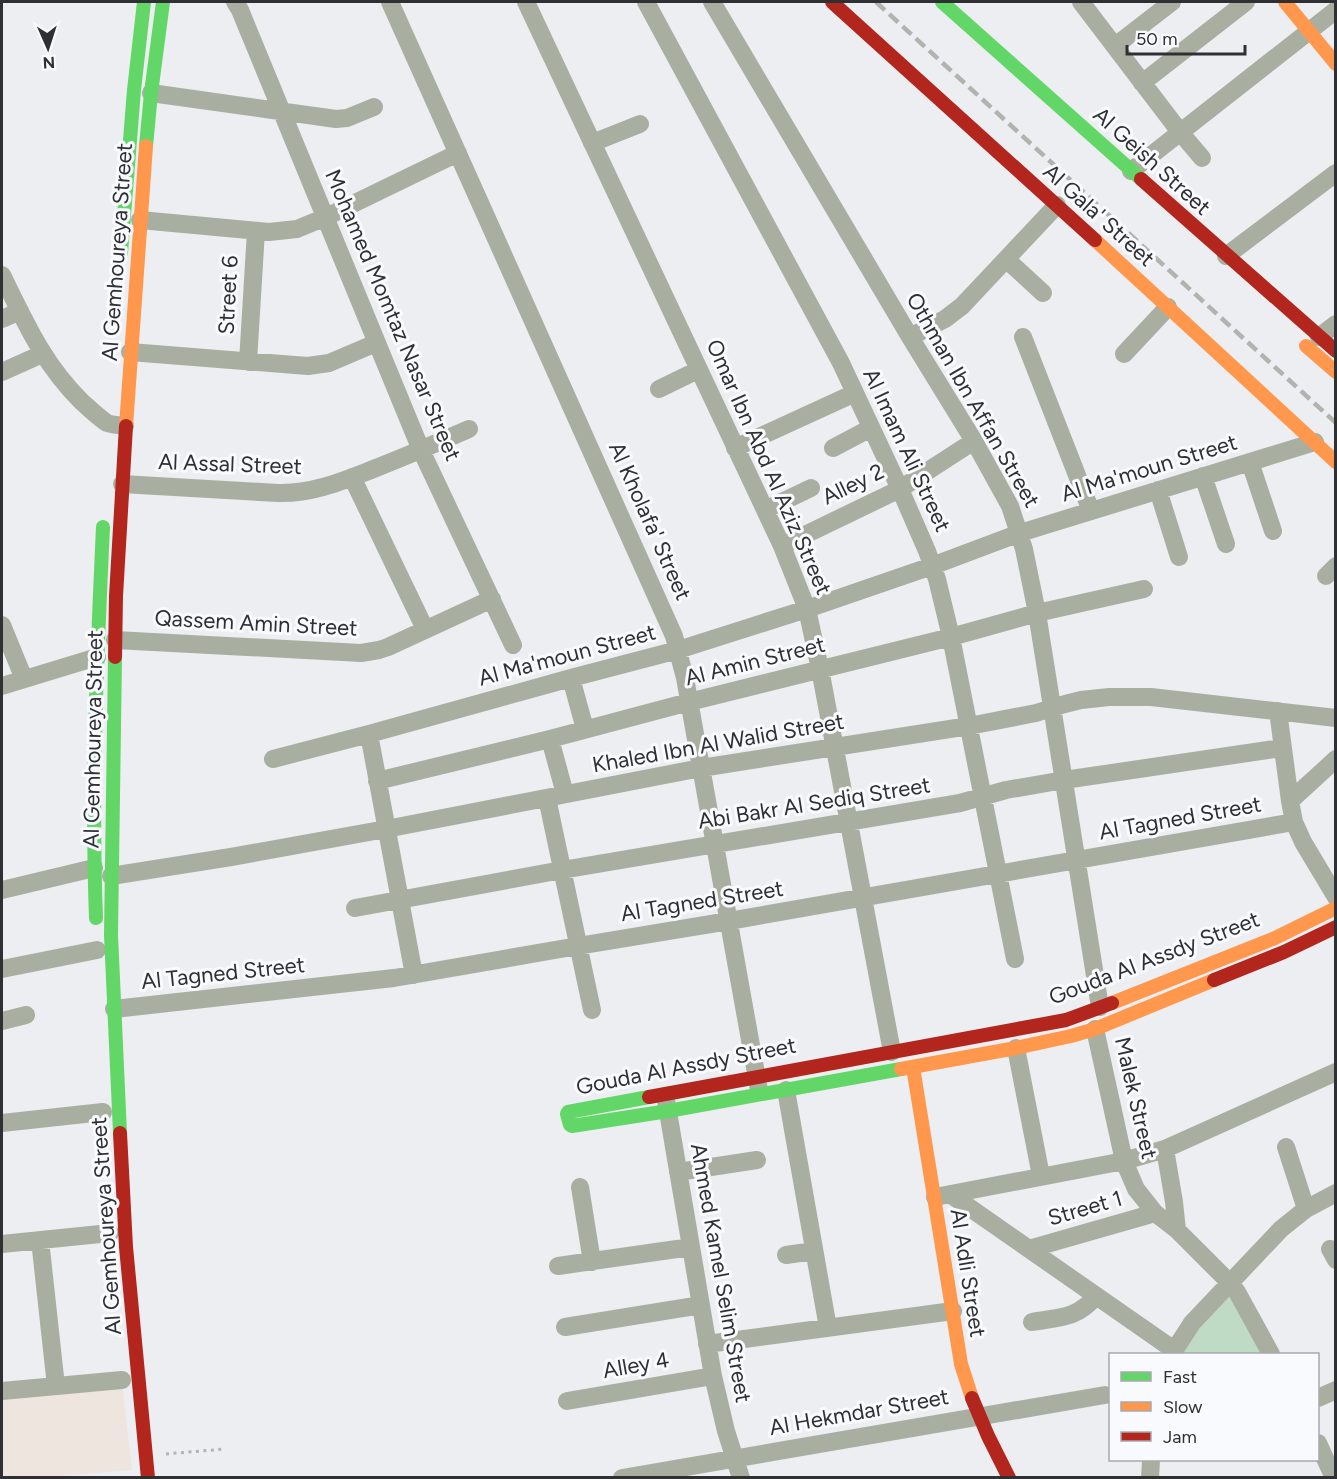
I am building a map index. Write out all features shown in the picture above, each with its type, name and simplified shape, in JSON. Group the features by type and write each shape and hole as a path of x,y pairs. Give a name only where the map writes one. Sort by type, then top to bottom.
{"street":[{"name":"Al Gemhoureya Street","path":"120,265 134,90 144,2"},
{"name":"Al Gemhoureya Street","path":"148,1478 126,1247 111,935 115,640 122,484 113,425 128,383 151,93 163,2"},
{"name":"Mohamed Momtaz Nasar Street","path":"235,2 422,450 513,645"},
{"name":"Al Kholafa' Street","path":"390,2 664,611 678,650 758,1086"},
{"name":"Omar Ibn Abd Al Aziz Street","path":"526,2 782,546 807,609 850,822 892,1052"},
{"name":"Al Imam Ali Street","path":"646,2 841,363 900,489 932,566 951,637 1015,959"},
{"name":"Othman Ibn Affan Street","path":"712,2 974,441 1010,506 1020,533 1037,613 1100,1007"},
{"name":"Al Gala' Street","path":"832,2 1057,205 1335,462"},
{"name":"Al Geish Street","path":"942,2 1335,351"},
{"path":"1081,2 1202,158"},
{"path":"1115,46 1149,8 1172,2"},
{"path":"1142,83 1246,2"},
{"path":"1286,2 1335,64"},
{"path":"1131,171 1335,10"},
{"path":"151,93 340,119 374,107"},
{"path":"592,143 640,124"},
{"path":"140,220 256,231 297,229 458,153"},
{"path":"1226,256 1335,172"},
{"path":"910,337 954,314 1057,205"},
{"name":"Street 6","path":"248,362 256,231"},
{"path":"1006,260 1043,292"},
{"path":"1246,273 1251,287 1263,304"},
{"path":"2,275 42,354 56,373 90,409 113,425"},
{"path":"1124,354 1168,307"},
{"path":"2,320 20,311"},
{"path":"1319,337 1335,324"},
{"path":"1293,334 1335,372"},
{"path":"1023,337 1091,511"},
{"path":"130,352 298,366 319,365 376,343"},
{"path":"2,372 42,354"},
{"path":"659,389 698,370"},
{"path":"113,381 128,383"},
{"path":"735,448 855,393"},
{"path":"833,447 872,428"},
{"name":"Al Assal Street","path":"122,484 290,493 319,489 470,429"},
{"name":"Alley 2","path":"782,546 900,489 974,441"},
{"name":"Al Ma'moun Street","path":"273,759 678,650 807,609 1020,533 1315,442"},
{"path":"1250,462 1273,531"},
{"path":"1203,476 1226,544"},
{"path":"352,477 424,629"},
{"path":"765,510 811,488"},
{"path":"1158,490 1179,557"},
{"name":"Al Gemhoureya Street","path":"96,944 94,868 96,657 104,515"},
{"name":"Al Amin Street","path":"377,781 951,637 1037,613 1144,589"},
{"name":"Qassem Amin Street","path":"115,640 361,653 388,647 492,599"},
{"path":"2,625 24,679"},
{"path":"2,686 96,657"},
{"path":"571,678 585,729"},
{"name":"Khaled Ibn Al Walid Street","path":"111,876 386,829 701,768 969,726 1036,713 1081,700 1151,697 1335,718"},
{"path":"1278,711 1294,822 1335,897"},
{"path":"369,734 414,975"},
{"path":"550,739 562,870 592,1010"},
{"name":"Abi Bakr Al Sediq Street","path":"355,908 562,870 960,803 1006,790 1282,748"},
{"path":"1290,801 1335,759"},
{"name":"Al Tagned Street","path":"114,1009 414,975 1294,822"},
{"path":"2,890 94,868"},
{"name":"Gouda Al Assdy Street","path":"666,1103 567,1114 572,1126 666,1103 758,1086 892,1052 1066,1020 1275,938 1332,927"},
{"name":"Gouda Al Assdy Street","path":"758,1086 786,1090 1071,1036 1095,1029 1284,952 1332,927"},
{"path":"2,969 96,944"},
{"path":"2,1021 26,1015"},
{"name":"Malek Street","path":"1095,1029 1124,1161 1136,1189 1155,1213 1177,1230 1230,1282 1270,1353"},
{"path":"1016,1048 1041,1176"},
{"name":"Al Adli Street","path":"913,1067 942,1195 953,1311 961,1364 978,1416 1009,1478"},
{"path":"942,1195 1124,1161 1165,1149 1335,1072"},
{"path":"786,1090 828,1328"},
{"name":"Ahmed Kamel Selim Street","path":"666,1103 713,1376 741,1478"},
{"path":"2,1123 103,1111"},
{"path":"1286,1147 1306,1209"},
{"name":"Malek Street","path":"1165,1149 1177,1230"},
{"path":"678,1172 757,1160"},
{"path":"580,1187 592,1262"},
{"path":"942,1195 1029,1249 1173,1352 1192,1323 1281,1229 1306,1209 1335,1193"},
{"name":"Street 1","path":"1029,1249 1155,1213"},
{"path":"2,1244 110,1233"},
{"path":"40,1240 57,1386"},
{"path":"558,1266 691,1247"},
{"path":"786,1255 814,1251"},
{"path":"1032,1322 1072,1316 1090,1304 1096,1296"},
{"path":"565,1327 701,1305"},
{"path":"708,1344 953,1311"},
{"name":"Alley 4","path":"567,1401 713,1376"},
{"path":"2,1391 122,1380"},
{"path":"1319,1397 1335,1390"},
{"name":"Al Hekmdar Street","path":"622,1478 1105,1395"},
{"path":"1319,1447 1334,1478"}],"path":[{"path":"146,1456 225,1449"}],"shaded area":[{"path":"122,1380 132,1470 54,1477 2,1478 2,1391"}],"green space":[{"path":"1230,1284 1269,1353 1175,1353"}],"railway":[{"path":"876,2 1336,423"}],"traffic: fast":[{"path":"121,253 134,90 144,2"},
{"path":"146,146 163,2"},
{"path":"942,2 1141,179"},
{"path":"96,918 94,771 103,527"},
{"path":"115,657 111,935 120,1133"},
{"path":"649,1097 568,1112 570,1125 668,1111 901,1069"}],"traffic: slow":[{"path":"1285,2 1336,64"},
{"path":"126,426 146,146"},
{"path":"1095,240 1336,462"},
{"path":"1306,346 1336,372"},
{"path":"1112,1003 1275,938 1336,908"},
{"path":"901,1069 1071,1036 1095,1029 1214,980"},
{"path":"913,1067 961,1364 972,1398"}],"traffic: jam":[{"path":"832,2 1095,240"},
{"path":"1141,179 1336,351"},
{"path":"115,657 116,596 126,426"},
{"path":"1214,980 1284,952 1336,927"},
{"path":"649,1097 1066,1020 1112,1003"},
{"path":"120,1133 126,1247 148,1478"},
{"path":"972,1398 1009,1478"}]}
